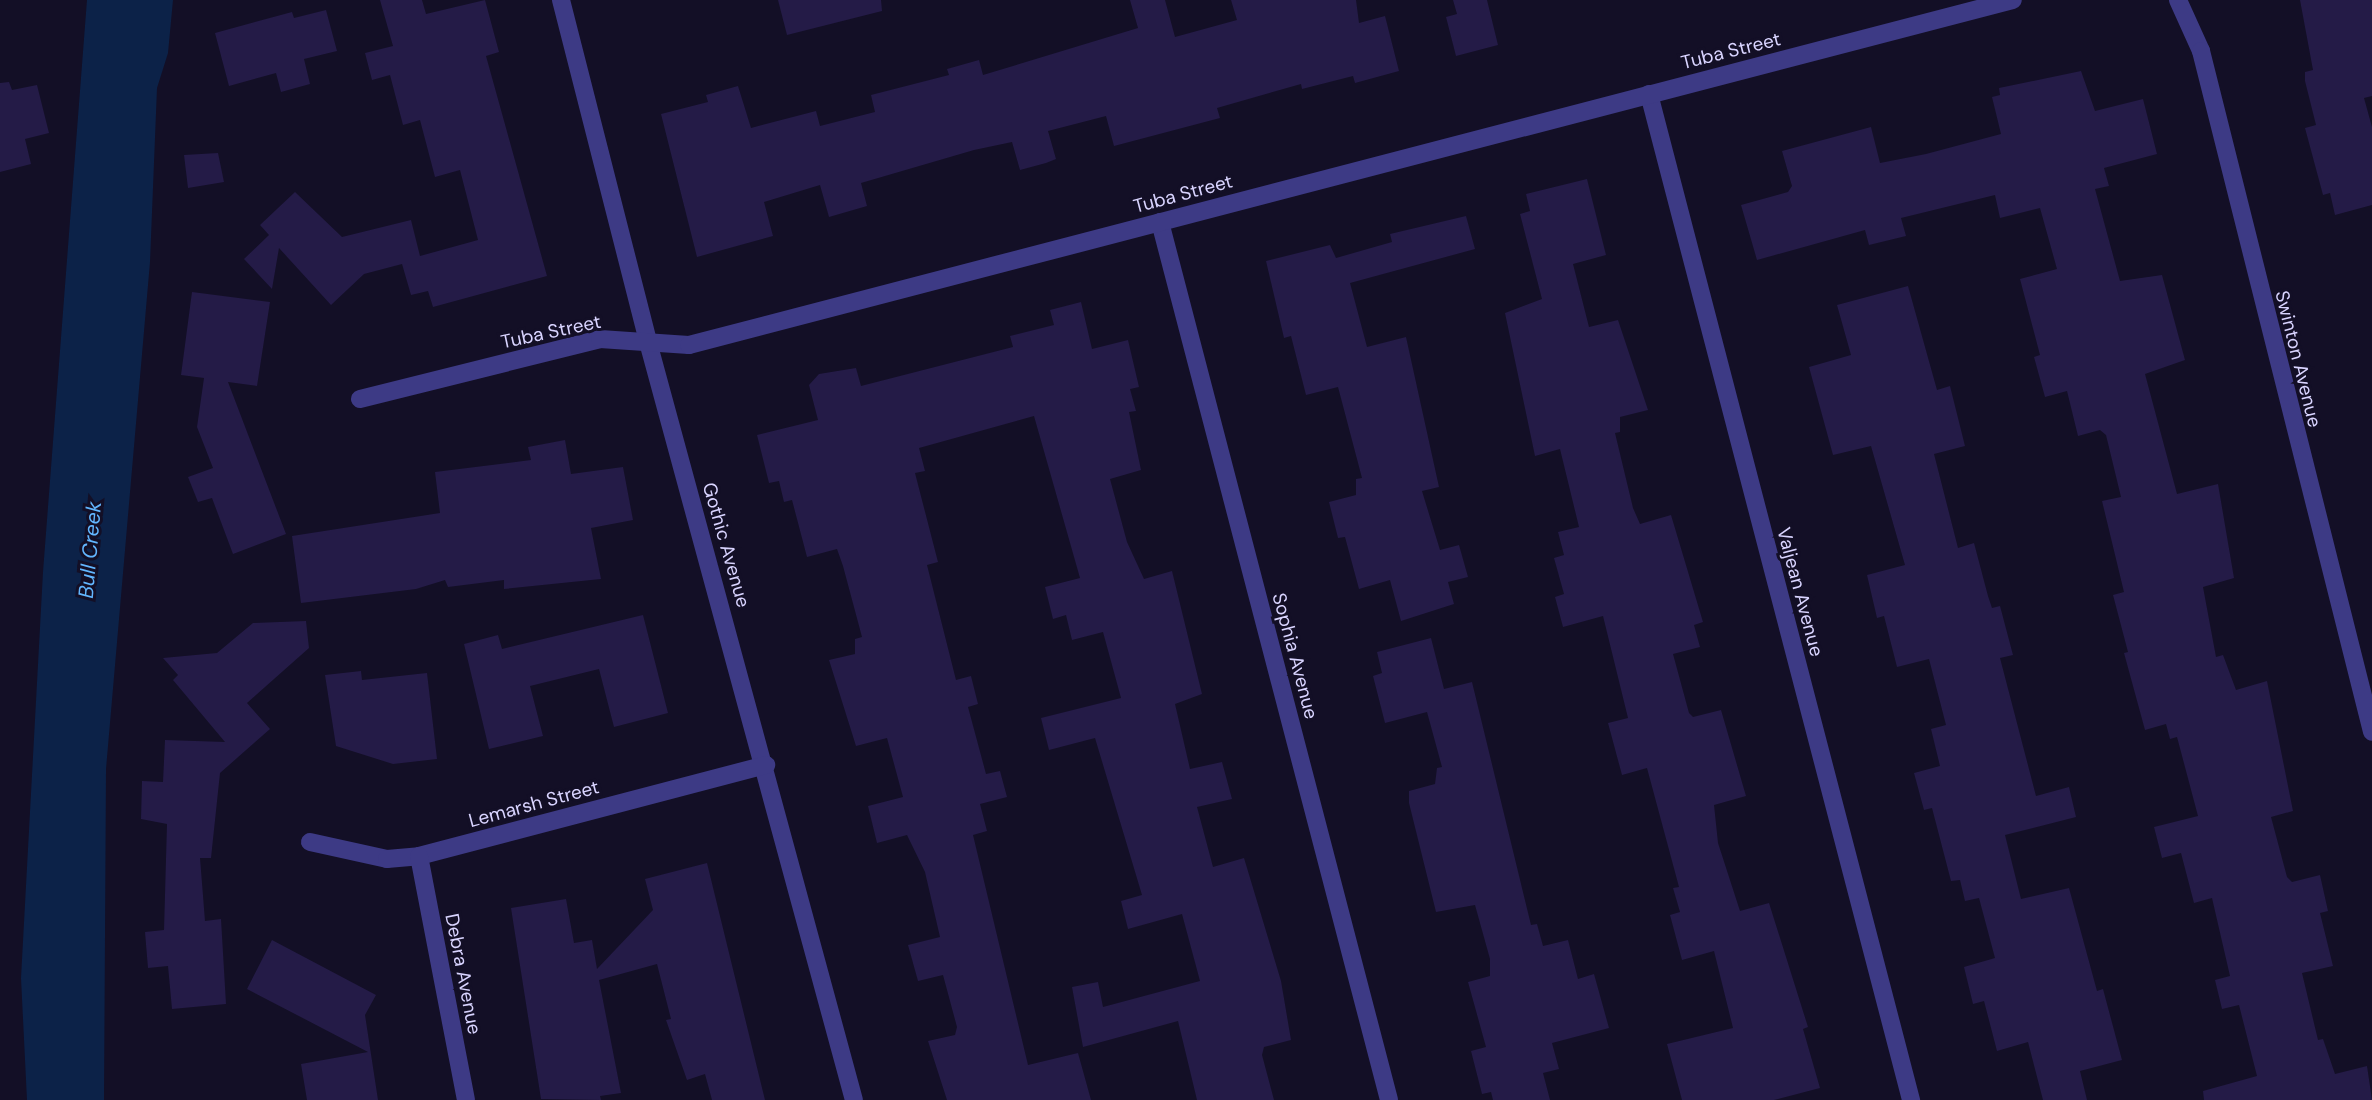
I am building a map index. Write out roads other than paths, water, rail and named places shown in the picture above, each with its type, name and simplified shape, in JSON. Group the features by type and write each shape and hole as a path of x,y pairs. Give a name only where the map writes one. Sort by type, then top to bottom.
{"street":[{"name":"Gothic Avenue","path":"561,0 648,342 766,765 854,1100"},
{"name":"Tuba Street","path":"360,399 600,339 689,345 2013,0"},
{"name":"Swinton Avenue","path":"2178,0 2201,51 2372,732"},
{"name":"Valjean Avenue","path":"1649,94 1911,1100"},
{"name":"Sophia Avenue","path":"1160,222 1389,1100"},
{"name":"Lemarsh Street","path":"310,842 387,859 419,856 766,765"},
{"name":"Debra Avenue","path":"419,856 466,1100"}],"water":[{"name":"Bull Creek","path":"87,0 173,0 168,53 157,88 150,262 106,769 104,1100 27,1100 21,978 43,572"}]}
